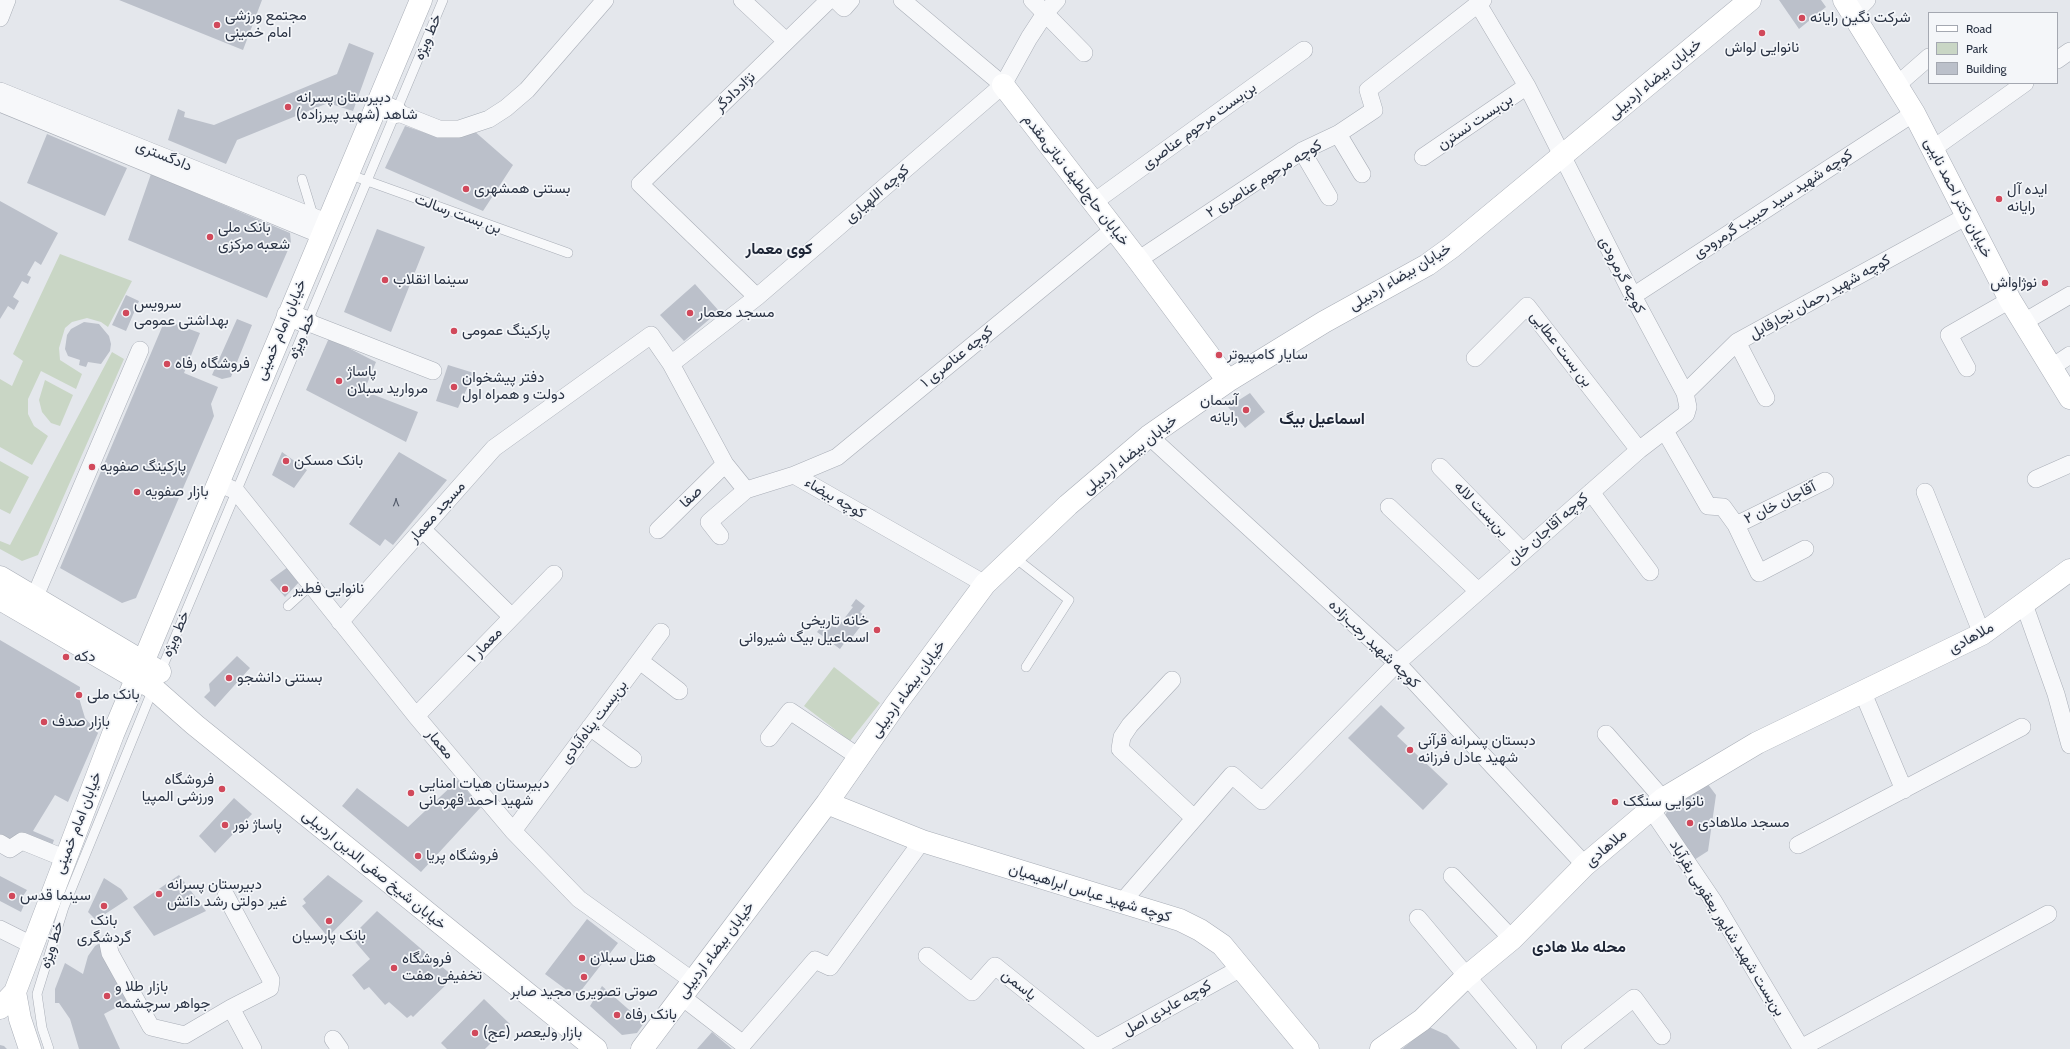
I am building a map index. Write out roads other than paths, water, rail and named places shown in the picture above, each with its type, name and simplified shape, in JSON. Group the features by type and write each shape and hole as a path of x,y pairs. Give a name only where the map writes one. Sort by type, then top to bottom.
{"street":[{"path":"0,18 7,0"},
{"name":"خیابان امام خمینی","path":"16,987 29,943 61,857 120,717 148,675 298,318 320,224 358,177 387,108 421,0"},
{"path":"387,108 439,129 459,129 489,119 527,90 605,0"},
{"path":"742,0 786,41"},
{"name":"نژاددادگر","path":"757,298 640,184 829,0"},
{"path":"836,0 844,8 851,0"},
{"name":"خیابان حاج‌لطیف نباتی‌مقدم","path":"902,0 1003,85 1094,202 1228,381"},
{"path":"1032,0 1051,6 1084,53"},
{"name":"خیابان بیضاء اردبیلی","path":"642,1049 827,803 896,704 985,584 1068,505 1149,436 1228,381 1324,322 1427,265 1468,235 1562,155 1750,0"},
{"name":"کوچه گرمرودی","path":"1481,2 1527,86 1633,296 1685,393"},
{"name":"کوچه مرحوم عناصری ۲","path":"1138,260 1302,151 1338,134 1374,110 1368,90 1481,2"},
{"name":"خیابان دکتر احمد نایبی","path":"1855,5 1897,85 1934,148 2010,300 2070,398"},
{"name":"کوچه اللهیاری","path":"671,364 757,298 1003,85 1029,38 1051,6"},
{"name":"بن‌بست مرحوم عناصری","path":"1094,202 1304,50"},
{"path":"2058,59 2070,51"},
{"path":"1897,85 1928,58"},
{"path":"1934,148 2024,84"},
{"name":"بن‌بست نسترن","path":"1423,157 1527,86"},
{"name":"دادگستری","path":"0,91 152,159"},
{"path":"0,103 152,159 320,224"},
{"name":"کوچه شهید سید حبیب گرمرودی","path":"1633,296 1914,113"},
{"path":"1338,134 1362,174"},
{"path":"1302,151 1329,198"},
{"name":"کوچه شهید رحمان نجارقابل","path":"1685,393 1738,342 1967,216"},
{"name":"کوچه عناصری ۱","path":"794,475 837,457 1114,229"},
{"path":"2024,322 2070,295"},
{"path":"1967,368 1949,335 2010,300"},
{"name":"بن بست عطایی","path":"1475,358 1527,306 1639,450"},
{"path":"298,318 402,353 432,370"},
{"name":"مسجد معمار","path":"340,622 494,448 651,335 671,364"},
{"path":"1738,342 1766,398"},
{"path":"31,606 140,350"},
{"path":"2052,367 2070,355"},
{"path":"671,364 725,464 746,490 709,522 720,536"},
{"name":"کوچه آقاجان خان","path":"1194,818 1232,775 1262,801 1397,664 1639,450 1686,414 1688,407 1685,393"},
{"path":"1665,431 1708,506 1723,507 1736,525 1758,573 1806,549"},
{"name":"کوچه شهید رجب‌زاده","path":"1149,436 1397,664 1585,866"},
{"name":"صفا","path":"658,530 725,464"},
{"path":"2036,479 2070,464"},
{"name":"بن‌بست لاله","path":"1440,467 1522,552"},
{"name":"کوچه بیضاء","path":"746,490 794,475 985,584"},
{"name":"آقاجان خان ۲","path":"1736,525 1824,481"},
{"name":"معمار","path":"227,487 311,585 416,716 513,831 579,899 687,989 743,1044 815,960 830,967 922,841"},
{"path":"1591,492 1650,572"},
{"path":"1926,492 1982,634"},
{"path":"1389,508 1478,591"},
{"path":"422,529 512,617"},
{"name":"ملاهادی","path":"1382,1049 1422,1020 1466,977 1512,939 1585,866 1657,804 1757,744 1982,634 2070,570"},
{"name":"معمار ۱","path":"416,716 554,574"},
{"path":"0,578 31,606"},
{"path":"0,599 31,606"},
{"path":"2024,604 2063,691 2070,745"},
{"name":"خیابان شیخ صفی الدین اردبیلی","path":"31,606 148,675 200,730 596,1049"},
{"name":"بن‌بست پناه‌آبادی","path":"513,831 661,632"},
{"path":"640,661 679,691"},
{"path":"1122,902 1194,818 1120,749 1122,737 1130,725 1172,680"},
{"path":"1863,693 1904,790"},
{"path":"769,738 790,711 859,757"},
{"path":"590,727 633,759"},
{"path":"1798,846 2022,728"},
{"name":"بن‌بست شهید شاپور یعقوبی بقرآباد","path":"1606,734 1657,804 1800,1049 2048,914"},
{"name":"کوچه شهید عباس ابراهیمیان","path":"827,803 922,841 1180,920 1200,930 1222,945 1308,1049"},
{"path":"0,843 10,849 22,841 61,857"},
{"path":"1452,876 1512,939"},
{"path":"108,942 110,953 151,1027 185,1035 231,1008 270,988 271,980 226,896"},
{"path":"1418,918 1528,1049"},
{"path":"0,929 29,943"},
{"name":"یاسمن","path":"927,956 972,992 995,966 1095,1048"},
{"name":"کوچه عابدی اصل","path":"1095,1048 1240,968"},
{"path":"0,1008 16,987"},
{"path":"16,987 20,1019 30,1049"},
{"path":"1570,1049 1634,998 1662,1036"},
{"path":"231,1008 253,1049"}],"lane":[{"name":"خط ویژه","path":"387,108 443,0"},
{"name":"خط ویژه","path":"298,318 358,177"},
{"name":"بن بست رسالت","path":"358,177 568,253"},
{"path":"302,179 320,224"},
{"path":"1014,557 1069,600 1026,667"},
{"path":"288,606 311,585"},
{"name":"خط ویژه","path":"49,1049 42,1028 37,994 64,907 148,675"}],"place":[{"name":"شرکت نگین رایانه","path":"1802,18"},
{"name":"مجتمع ورزشی امام خمینی","path":"217,25"},
{"name":"نانوایی لواش","path":"1762,33"},
{"name":"دبیرستان پسرانه شاهد (شهید پیرزاده)","path":"288,107"},
{"name":"بستنی همشهری","path":"466,189"},
{"name":"ایده آل رایانه","path":"1999,199"},
{"name":"بانک ملی شعبه مرکزی","path":"210,237"},
{"name":"سینما انقلاب","path":"385,280"},
{"name":"نوژاواش","path":"2045,283"},
{"name":"سرویس بهداشتی عمومی","path":"126,313"},
{"name":"مسجد معمار","path":"690,313"},
{"name":"پارکینگ عمومی","path":"454,331"},
{"name":"سایار کامپیوتر","path":"1219,355"},
{"name":"فروشگاه رفاه","path":"167,364"},
{"name":"پاساژ مروارید سبلان","path":"339,381"},
{"name":"دفتر پیشخوان دولت و همراه اول","path":"454,387"},
{"name":"آسمان رایانه","path":"1246,410"},
{"name":"بانک مسکن","path":"286,461"},
{"name":"پارکینگ صفویه","path":"92,467"},
{"name":"بازار صفویه","path":"137,492"},
{"name":"نانوایی فطیر","path":"285,589"},
{"name":"خانه تاریخی اسماعیل بیگ شیروانی","path":"877,630"},
{"name":"دکه","path":"66,657"},
{"name":"بستنی دانشجو","path":"229,678"},
{"name":"بانک ملی","path":"79,695"},
{"name":"بازار صدف","path":"44,722"},
{"name":"دبستان پسرانه قرآنی شهید عادل فرزانه","path":"1410,750"},
{"name":"فروشگاه ورزشی المپیا","path":"222,789"},
{"name":"دبیرستان هیات امنایی شهید احمد قهرمانی","path":"411,793"},
{"name":"نانوایی سنگک","path":"1615,802"},
{"name":"مسجد ملاهادی","path":"1690,823"},
{"name":"پاساژ نور","path":"225,825"},
{"name":"فروشگاه پریا","path":"418,856"},
{"name":"دبیرستان پسرانه غیر دولتی رشد دانش","path":"159,894"},
{"name":"سینما قدس","path":"12,896"},
{"name":"بانک گردشگری","path":"104,906"},
{"name":"بانک پارسیان","path":"329,921"},
{"name":"هتل سبلان","path":"582,958"},
{"name":"فروشگاه تخفیفی هفت","path":"394,968"},
{"name":"صوتی تصویری مجید صابر","path":"584,977"},
{"name":"بازار طلا و جواهر سرچشمه","path":"107,996"},
{"name":"بانک رفاه","path":"617,1015"},
{"name":"بازار ولیعصر (عج)","path":"475,1033"}],"district":[{"name":"کوی معمار","path":"779,249"},
{"name":"اسماعیل بیگ","path":"1322,419"},
{"name":"محله ملا هادی","path":"1579,947"}]}
